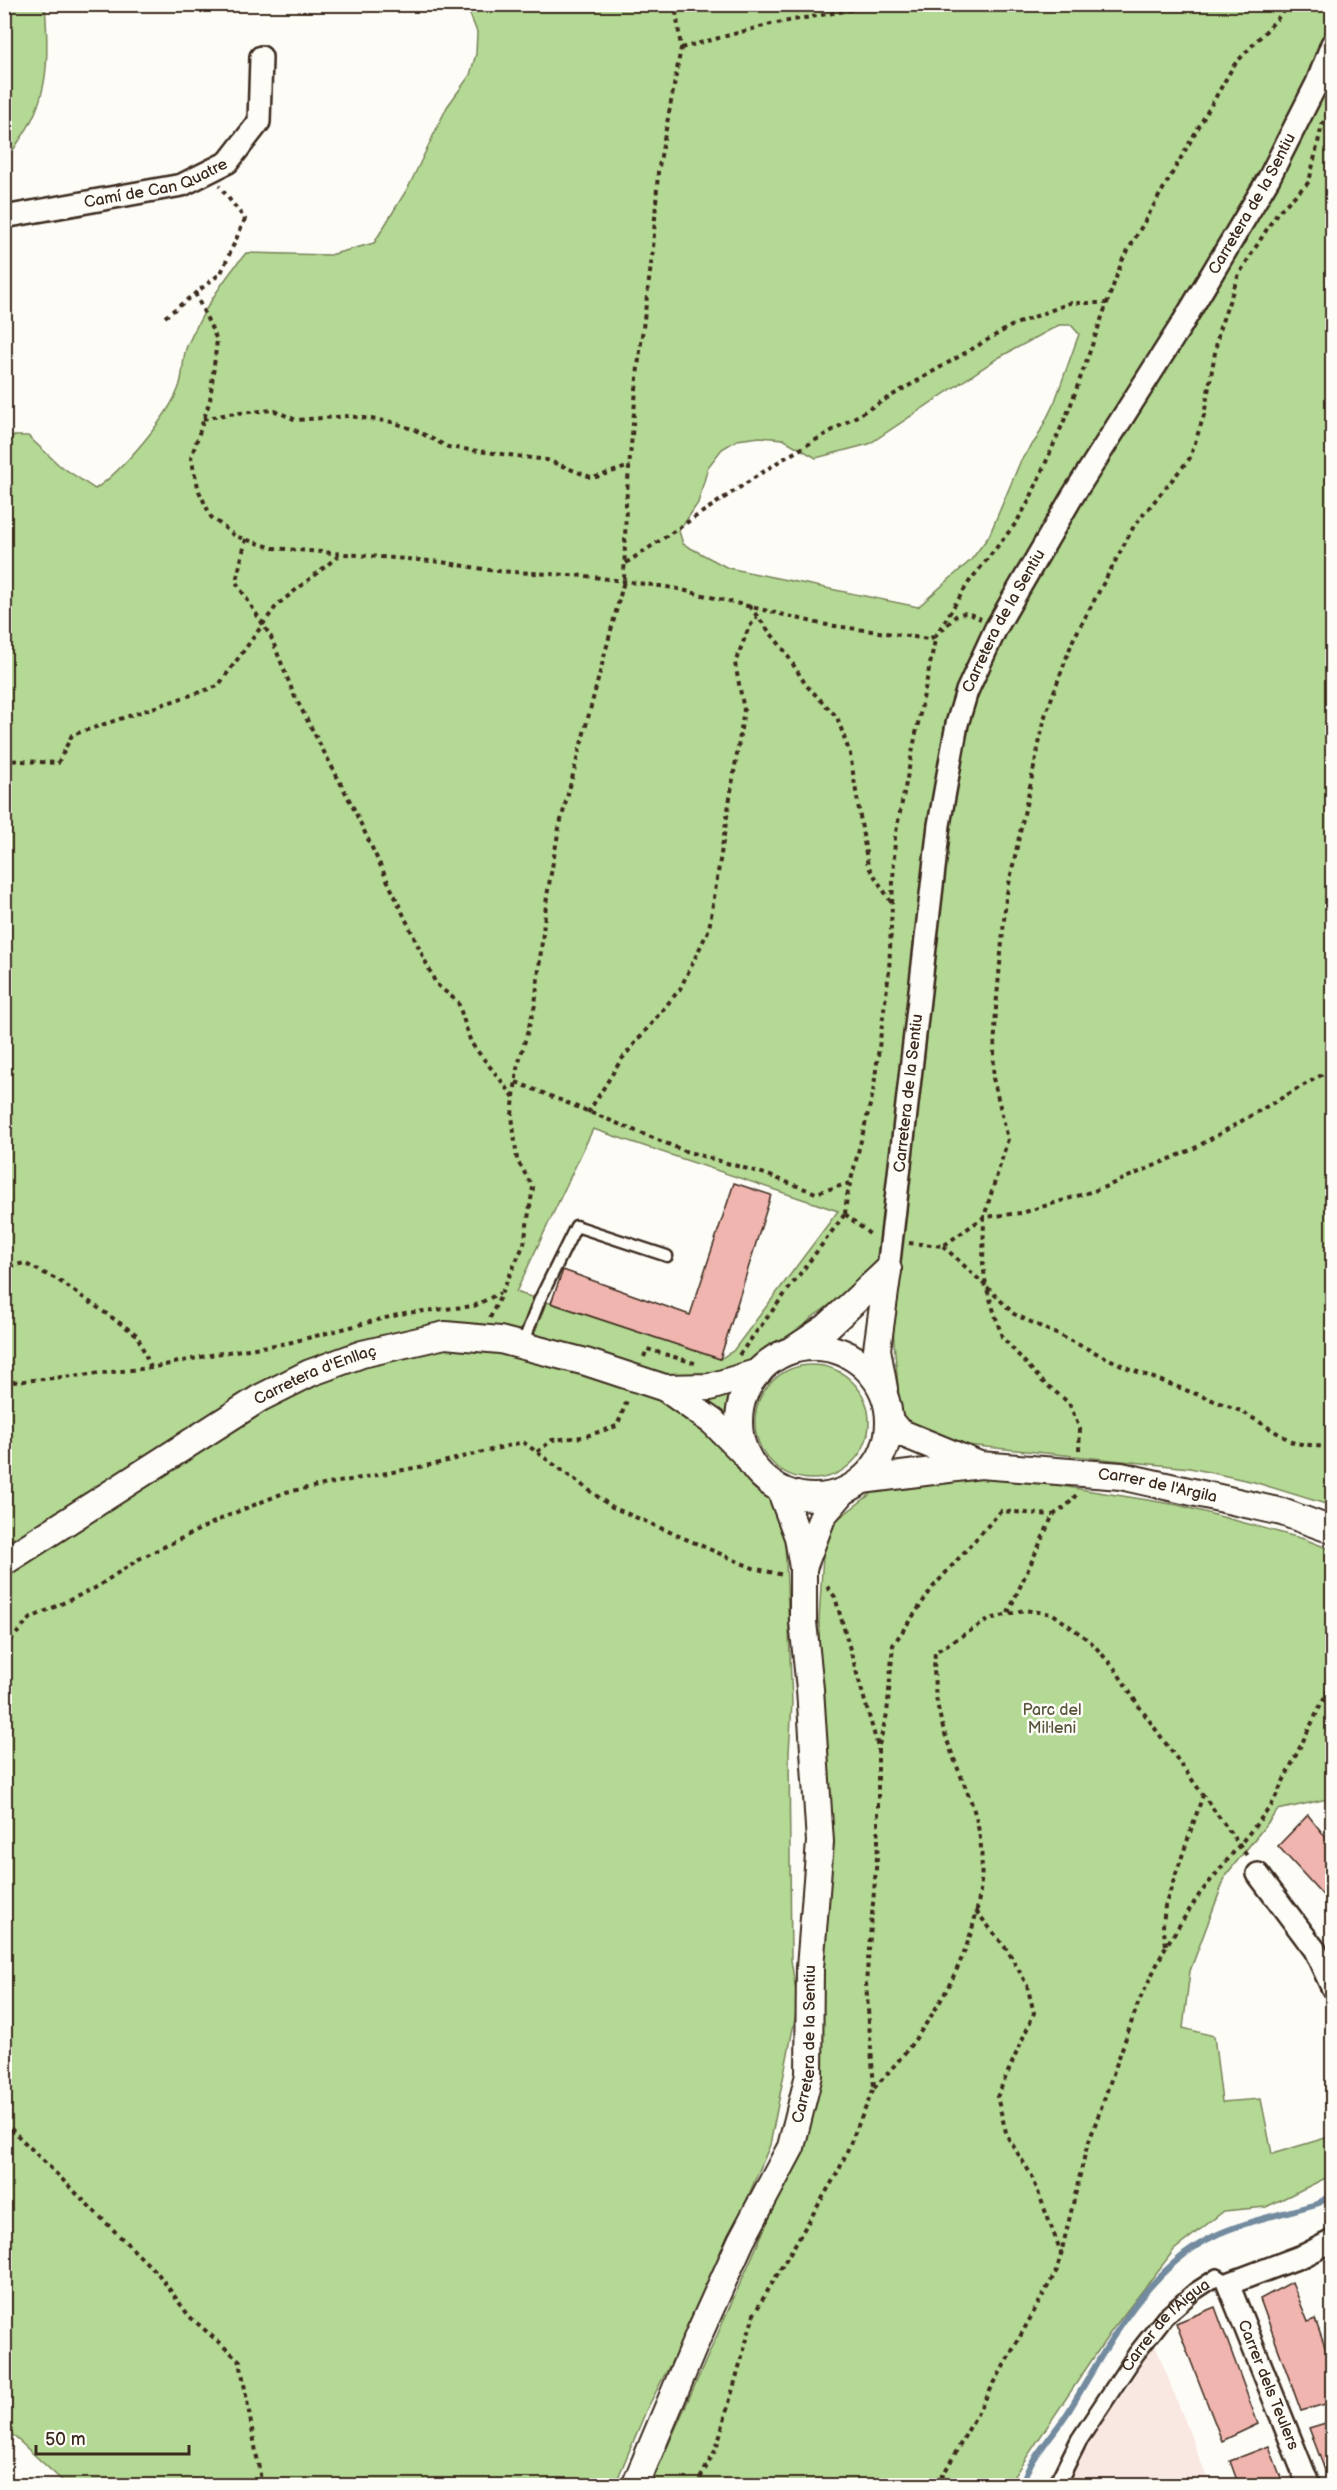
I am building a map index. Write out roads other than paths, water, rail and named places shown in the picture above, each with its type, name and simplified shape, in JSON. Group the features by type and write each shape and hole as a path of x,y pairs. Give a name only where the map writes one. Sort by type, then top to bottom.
{"street":[{"name":"Carretera de la Sentiu","path":"887,1408 877,1349 939,825 957,724 967,691 996,628 1072,498 1182,324 1269,178 1317,82 1332,44"},
{"name":"Camí de Can Quatre","path":"4,217 182,185 228,162 259,122 261,57"},
{"path":"790,1351 813,1347 836,1350 856,1360 873,1376 887,1408 886,1443 877,1463 852,1486 822,1497 800,1496 780,1490 761,1475 747,1456 740,1435 740,1412 746,1391 759,1372 773,1359 827,1327 888,1270"},
{"name":"Carretera d'Enllaç","path":"4,1562 260,1398 310,1372 362,1354 445,1335 511,1343 586,1362 665,1388 713,1422 747,1456"},
{"name":"Carretera d'Enllaç","path":"665,1388 710,1387 759,1372"},
{"name":"Carrer de l'Argila","path":"887,1408 899,1432 980,1465"},
{"name":"Carrer de l'Argila","path":"852,1486 980,1465 1121,1476 1282,1512 1332,1530"},
{"name":"Carretera de la Sentiu","path":"803,1574 823,1515 852,1486"},
{"name":"Carretera de la Sentiu","path":"635,2486 741,2241 791,2147 810,2075 810,1968 819,1842 810,1689 803,1622 803,1574 798,1537 780,1490"},
{"path":"1258,1874 1315,1950 1332,1986"},
{"name":"Carrer de l'Aigua","path":"1056,2486 1079,2440 1136,2354 1165,2317 1194,2292 1217,2277 1228,2284 1305,2255 1332,2241"},
{"name":"Carrer dels Teulers","path":"1228,2284 1309,2486"}],"lane":[{"path":"511,1343 540,1299 576,1226 667,1256"}],"waterway":[{"path":"1021,2486 1030,2465 1064,2419 1130,2312 1168,2269 1190,2251 1214,2236 1251,2222 1319,2203 1332,2194"}],"park label":[{"name":"Parc del Mil·leni","path":"1052,1719"}]}
